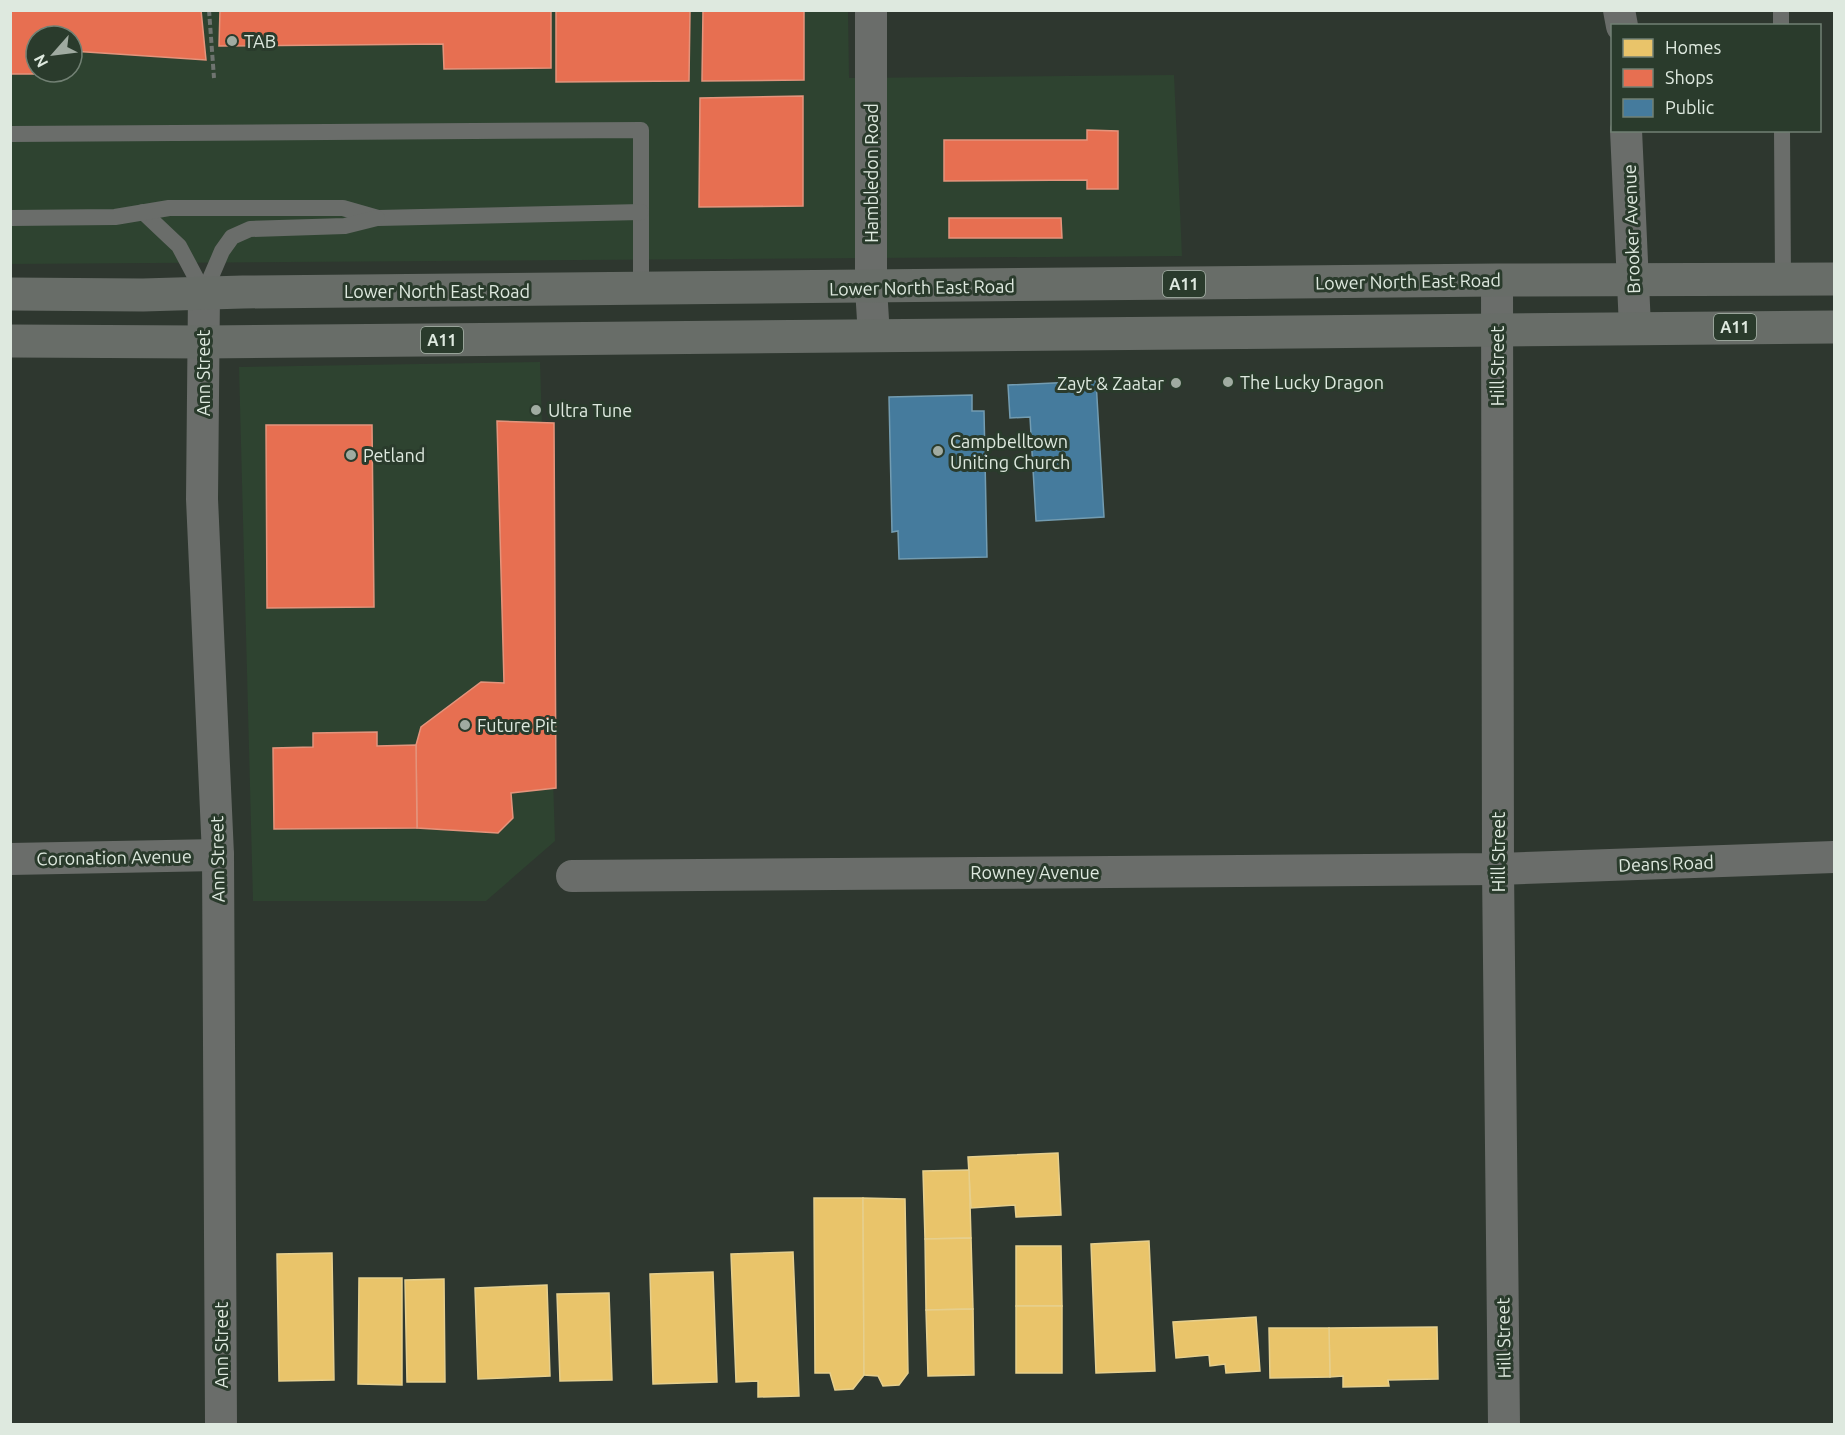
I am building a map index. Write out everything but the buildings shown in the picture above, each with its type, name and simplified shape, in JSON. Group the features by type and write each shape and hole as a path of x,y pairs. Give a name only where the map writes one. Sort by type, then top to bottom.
{"main road":[{"name":"Lower North East Road","path":"10,294 143,296 1497,280 1834,279"},
{"name":"A11","path":"10,341 203,342 1635,327 1834,327"}],"street":[{"name":"Hambledon Road","path":"871,10 873,336"},
{"name":"Brooker Avenue","path":"1626,132 1635,327"},
{"name":"Hill Street","path":"1497,280 1498,869 1504,1425"},
{"name":"Ann Street","path":"204,294 202,499 218,855 221,1425"},
{"name":"Coronation Avenue","path":"10,859 218,855"},
{"name":"Deans Road","path":"1498,869 1834,857"},
{"name":"Rowney Avenue","path":"572,876 1498,869"}],"lane":[{"path":"10,134 641,130 641,290"},
{"path":"1782,132 1783,279"},
{"path":"10,218 115,217 169,208 343,208 378,218"},
{"path":"143,212 178,246 204,294"},
{"path":"204,294 222,251 232,237 250,229 345,226 378,218 641,212"}],"path":[{"path":"209,10 214,78"}],"shaded area":[{"path":"10,11 848,11 849,78 1174,75 1182,256 11,264"},
{"path":"540,362 555,841 486,901 253,901 239,367"}],"place":[{"name":"TAB","path":"232,41"},
{"name":"The Lucky Dragon","path":"1228,382"},
{"name":"Zayt & Zaatar","path":"1176,383"},
{"name":"Ultra Tune","path":"536,410"},
{"name":"Campbelltown Uniting Church","path":"938,451"},
{"name":"Petland","path":"351,455"},
{"name":"Future Pit","path":"465,725"}]}
